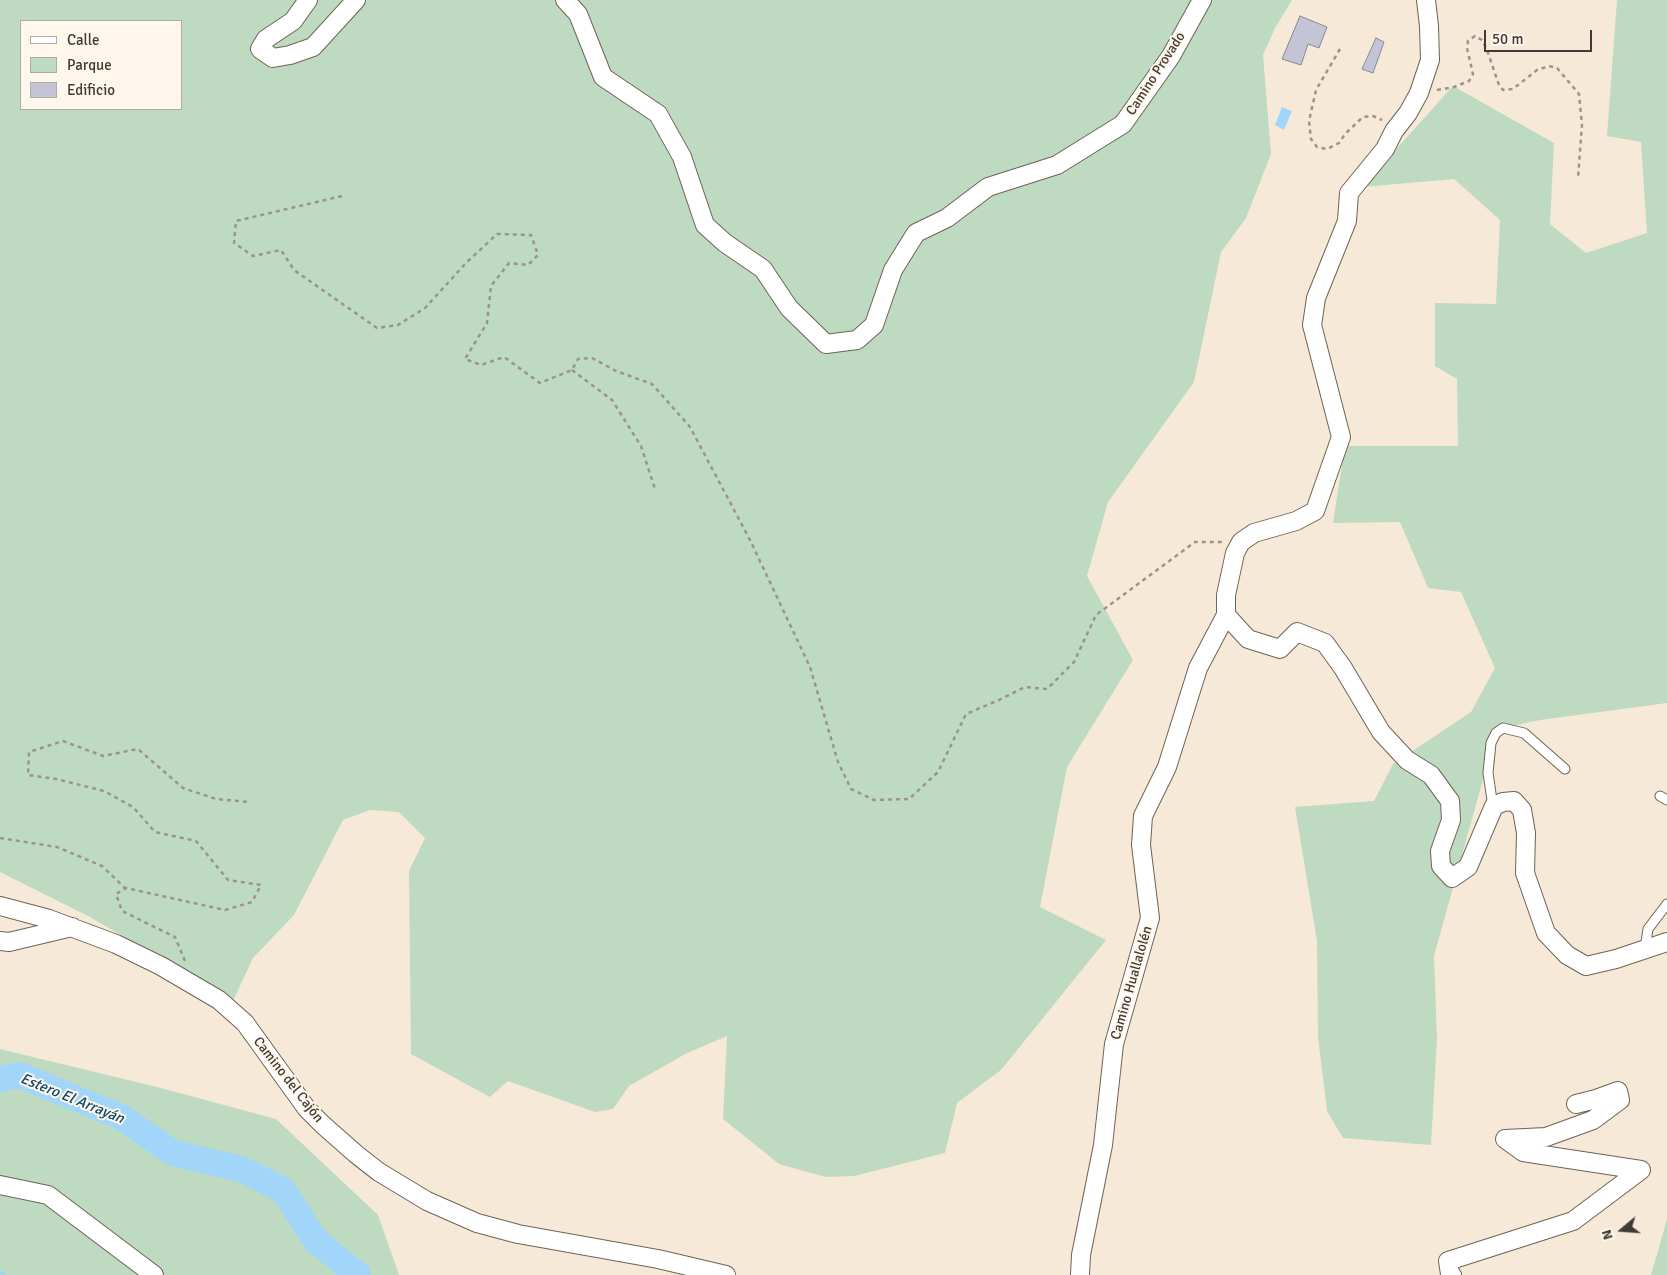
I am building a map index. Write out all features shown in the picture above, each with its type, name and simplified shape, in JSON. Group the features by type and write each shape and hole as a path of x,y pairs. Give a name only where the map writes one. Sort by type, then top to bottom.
{"street":[{"path":"308,0 293,21 266,39 260,49 274,58 313,47 356,0"},
{"name":"Camino Provado","path":"565,0 578,14 603,77 658,114 682,157 705,225 725,243 763,269 789,308 826,344 857,340 874,325 893,270 916,233 947,218 988,186 1057,165 1123,124 1172,56 1202,0"},
{"path":"1241,542 1254,533 1296,521 1315,511 1341,437 1312,325 1316,298 1347,221 1349,193 1385,149 1419,93 1430,60 1426,0"},
{"name":"Camino Huallalolén","path":"1080,1275 1081,1254 1103,1145 1114,1044 1150,918 1141,845 1143,816 1166,767 1198,668 1226,615 1226,595 1235,553 1241,542"},
{"path":"1226,615 1248,639 1280,649 1297,632 1325,643 1381,732 1407,760 1431,775 1450,801 1451,820 1440,851 1441,866 1452,878 1468,868 1493,807 1503,802 1514,801 1522,810 1526,833 1526,873 1546,933 1567,955 1586,966 1616,959 1667,942"},
{"name":"Camino del Cajón","path":"0,906 72,927 141,955 219,1000 244,1023 307,1109 323,1125 379,1172 427,1201 477,1223 518,1234 632,1254 726,1275"},
{"path":"0,941 9,942 72,927"},
{"path":"1452,1275 1450,1274 1448,1261 1573,1221 1641,1170 1523,1152 1505,1139 1546,1137 1593,1120 1620,1100 1618,1091 1576,1104"},
{"path":"0,1185 48,1195 154,1275"}],"lane":[{"path":"1493,807 1488,774 1491,743 1496,733 1503,728 1524,733 1566,769"},
{"path":"1645,949 1648,929 1667,904"}],"path":[{"path":"1419,93 1454,87 1469,81 1473,74 1467,48 1468,41 1475,36 1482,40 1488,50 1499,86 1503,90 1513,89 1537,70 1549,66 1557,68 1579,94 1582,125 1578,178"},
{"path":"1340,49 1316,90 1309,121 1311,139 1317,147 1327,149 1339,143 1345,134 1363,117 1373,116 1381,119 1394,132"},
{"path":"342,196 236,221 234,243 253,256 281,250 294,270 377,328 398,325 424,308 497,234 531,235 538,255 528,265 509,264 491,286 487,323 465,359 481,365 504,357 540,383 572,370 578,358 592,358 616,371 652,384 690,427 750,540 810,667 838,762 851,789 874,800 910,798 938,772 966,714 1025,687 1047,689 1074,662 1096,615 1195,542 1241,542"},
{"path":"572,370 612,400 641,446 655,489"},
{"path":"0,838 57,847 102,866 126,888 225,910 252,902 261,885 228,880 196,841 155,832 134,807 104,791 56,779 28,775 29,752 64,741 103,756 138,748 183,788 216,799 249,802"},
{"path":"126,888 116,894 122,911 175,937 185,961"}],"green space":[{"path":"0,0 1292,0 1275,28 1263,55 1271,154 1246,218 1221,252 1194,382 1108,502 1087,576 1133,660 1067,767 1040,907 1106,940 1001,1070 957,1103 945,1153 854,1176 826,1177 779,1164 723,1119 727,1036 687,1053 629,1086 613,1109 595,1112 508,1081 490,1097 411,1054 409,871 425,838 399,812 370,810 343,820 294,915 253,958 233,1001 90,917 0,872"},
{"path":"1617,0 1667,0 1667,703 1540,720 1497,729 1434,956 1437,1039 1431,1145 1343,1138 1327,1111 1318,1037 1317,941 1295,807 1374,801 1393,764 1471,712 1495,668 1461,592 1428,588 1400,522 1333,523 1345,446 1458,446 1457,379 1435,366 1435,303 1496,304 1500,220 1454,179 1362,187 1453,86 1554,143 1550,224 1586,253 1647,233 1641,142 1607,136"},
{"path":"0,1049 161,1088 276,1119 378,1215 399,1275 0,1275"},
{"path":"1667,1219 1667,1275 1651,1275 1658,1251"}],"water":[{"path":"1282,107 1292,111 1284,130 1275,125"}],"building":[{"path":"1300,16 1327,27 1319,48 1308,44 1301,65 1282,59"},
{"path":"1376,38 1384,42 1373,73 1362,69"}],"waterway":[{"name":"Estero El Arrayán","path":"0,1079 19,1075 121,1117 173,1153 241,1169 283,1190 315,1240 358,1275"}]}
